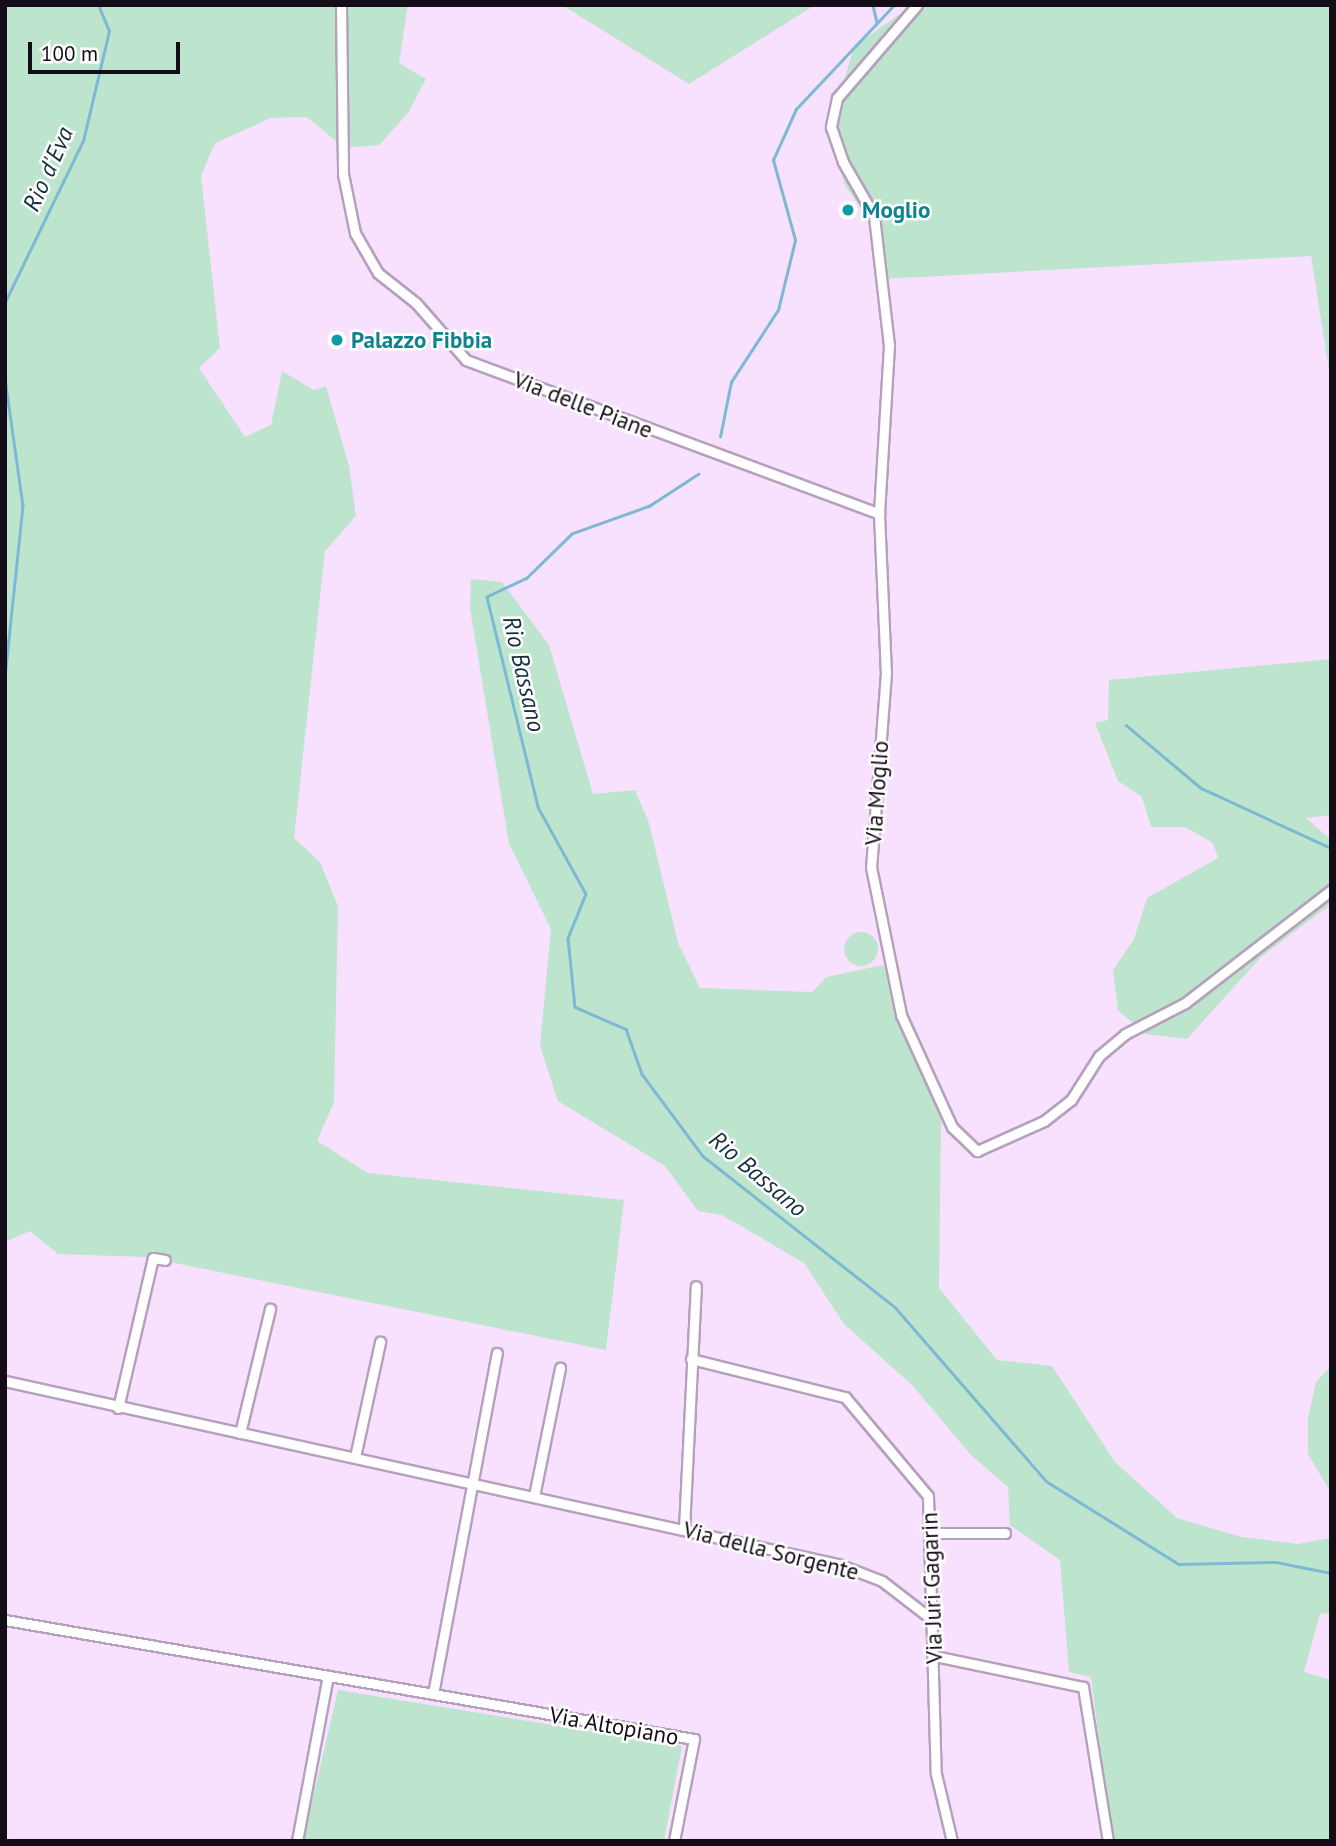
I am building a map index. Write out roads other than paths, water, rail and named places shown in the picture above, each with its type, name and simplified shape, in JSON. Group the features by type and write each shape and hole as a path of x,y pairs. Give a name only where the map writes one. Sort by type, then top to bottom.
{"street":[{"name":"Via delle Piane","path":"341,5 343,174 355,233 378,273 416,303 466,360 879,514"},
{"name":"Via Moglio","path":"917,5 837,98 831,127 874,216 889,345 879,514 886,673 871,867 901,1015 965,1146 996,1147 1044,1121 1071,1100 1099,1056 1125,1034 1185,1003 1331,890"},
{"path":"118,1408 153,1258 165,1260"},
{"path":"684,1529 696,1286"},
{"path":"240,1433 270,1309"},
{"path":"355,1457 380,1342"},
{"path":"433,1694 469,1482 497,1353"},
{"name":"Via Juri Gagarin","path":"691,1359 845,1398 928,1496 930,1618 935,1656 936,1774 951,1841"},
{"path":"5,1381 118,1408 534,1496 560,1368"},
{"name":"Via della Sorgente","path":"534,1496 838,1564 882,1581 930,1618"},
{"path":"930,1533 1005,1533"},
{"name":"Via Altopiano","path":"5,1620 694,1739 674,1841"},
{"path":"935,1656 1083,1686 1108,1841"},
{"path":"296,1841 328,1676"}],"waterway":[{"name":"Rio d'Eva","path":"5,302 83,141 109,31 98,5"},
{"path":"873,5 877,23"},
{"name":"Rio Bassano","path":"720,437 731,382 778,310 795,240 773,160 796,109 894,5"},
{"name":"Rio d'Eva","path":"5,378 23,506 5,677"},
{"name":"Rio Bassano","path":"699,474 650,506 572,534 527,578 487,597 538,807 586,894 568,938 575,1007 626,1029 642,1074 703,1156 895,1307 1046,1481 1179,1564 1276,1562 1331,1573"},
{"path":"1126,725 1201,788 1331,848"}],"place":[{"name":"Moglio","path":"848,210"},
{"name":"Palazzo Fibbia","path":"337,340"}]}
